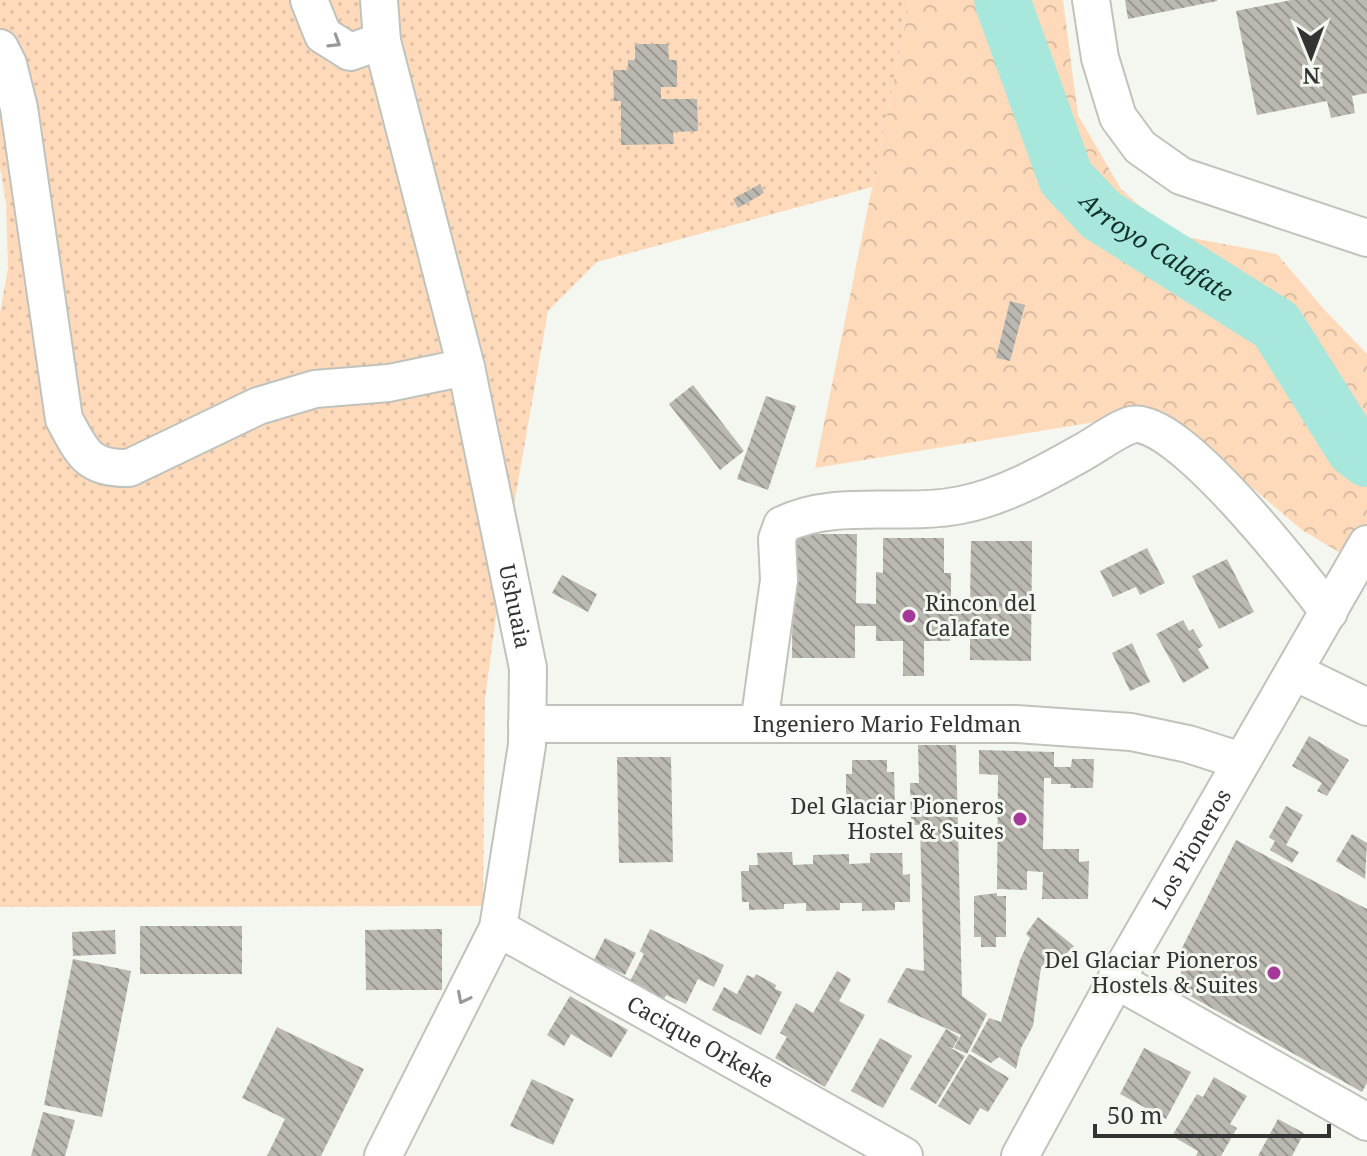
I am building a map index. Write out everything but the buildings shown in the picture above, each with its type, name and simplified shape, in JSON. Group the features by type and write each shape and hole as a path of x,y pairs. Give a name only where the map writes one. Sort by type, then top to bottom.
{"street":[{"path":"309,0 323,35 350,52 382,41"},
{"name":"Ushuaia","path":"379,0 382,41 466,367 528,668 527,745 498,928 383,1156"},
{"path":"1091,0 1100,58 1118,117 1140,147 1181,176 1367,238"},
{"path":"0,48 8,64 19,108 64,419 82,451 94,464 108,469 129,468 258,406 315,389 389,383 466,367"},
{"path":"759,724 779,580 777,539 782,525 802,515 961,505 999,494 1132,424 1152,427 1176,441 1265,530 1329,612"},
{"name":"Los Pioneros","path":"1020,1156 1116,980 1362,552"},
{"path":"1295,672 1367,707"},
{"name":"Ingeniero Mario Feldman","path":"527,724 1016,724 1131,732 1188,744 1241,761"},
{"name":"Cacique Orkeke","path":"498,928 904,1156"},
{"path":"1116,980 1367,1122"}],"green space":[{"path":"0,0 910,0 872,187 597,262 548,311 501,579 485,699 483,906 0,907 0,313 8,268 6,203 0,167"},
{"path":"910,0 1063,0 1078,115 1121,189 1171,234 1277,254 1367,354 1367,569 1302,530 1162,411 815,468"}],"waterway":[{"name":"Arroyo Calafate","path":"1002,0 1066,178 1101,215 1276,325 1354,449 1367,459"}],"place":[{"name":"Rincon del Calafate","path":"909,616"},
{"name":"Del Glaciar Pioneros Hostel & Suites","path":"1020,819"},
{"name":"Del Glaciar Pioneros Hostels & Suites","path":"1274,973"}]}
